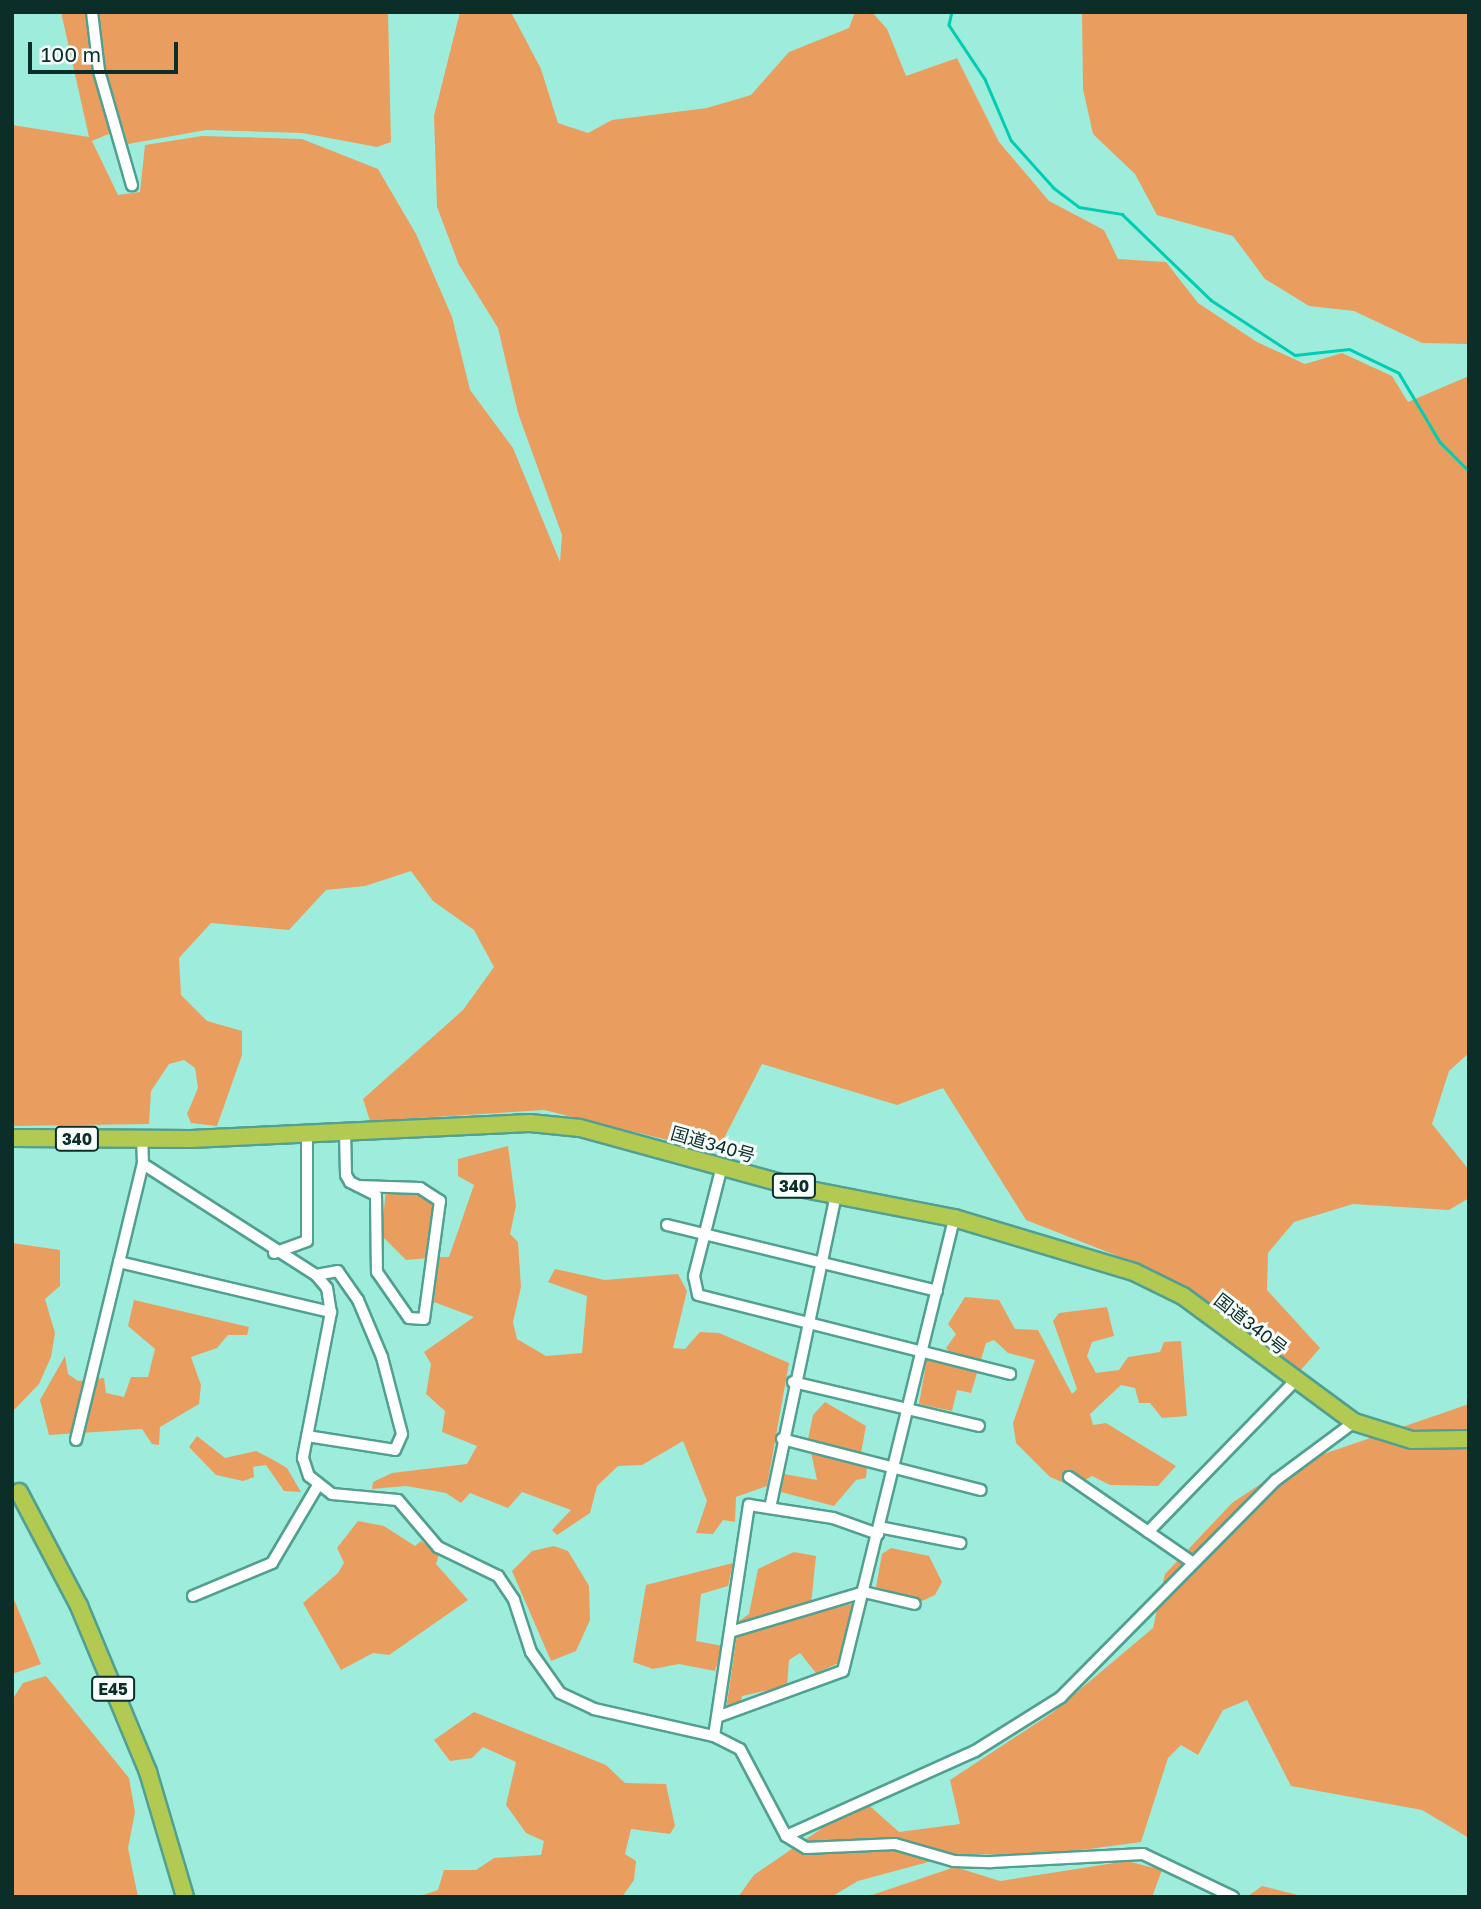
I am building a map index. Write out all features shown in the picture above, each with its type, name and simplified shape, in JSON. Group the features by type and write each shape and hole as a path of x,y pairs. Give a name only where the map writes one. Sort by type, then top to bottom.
{"highway":[{"name":"国道340号","path":"12,1138 142,1140 345,1130 554,1125 836,1195 954,1218 1158,1281 1294,1382 1354,1422 1412,1440 1469,1439"},
{"name":"E45","path":"19,1492 79,1606 142,1759 186,1897"}],"street":[{"path":"92,12 99,71 132,185"},
{"path":"345,1130 346,1175 358,1186 373,1192 377,1202 377,1272 409,1318 424,1319 440,1201 420,1188 358,1186"},
{"path":"274,1253 307,1241 307,1132"},
{"path":"76,1440 143,1164 142,1140"},
{"path":"143,1164 274,1253 316,1275 338,1271 358,1300 382,1357 402,1434 399,1448 388,1450 307,1436"},
{"path":"722,1166 693,1284 698,1295 1010,1374"},
{"path":"770,1508 793,1382 836,1195"},
{"path":"717,1717 844,1671 954,1218"},
{"path":"667,1225 937,1291"},
{"path":"119,1262 331,1312"},
{"path":"316,1275 331,1312 307,1436 305,1468 317,1487 398,1500 438,1547 486,1566 514,1600 542,1674 575,1703 714,1736 740,1749 753,1766 786,1836 806,1848 895,1844 954,1861 1143,1854 1233,1897"},
{"path":"793,1382 979,1426"},
{"path":"1147,1532 1294,1382"},
{"path":"786,1836 975,1751 1061,1697 1276,1480 1354,1422"},
{"path":"782,1439 981,1490"},
{"path":"1069,1477 1193,1563"},
{"path":"193,1596 272,1563 317,1487"},
{"path":"714,1736 744,1513 749,1506 960,1543"},
{"path":"730,1632 864,1592 915,1604"}],"shaded area":[{"path":"61,12 388,12 391,142 377,147 302,133 206,130 128,144 123,128 92,141 118,195 140,192 145,145 202,136 302,139 378,169 416,234 452,317 470,390 513,448 560,562 562,535 518,413 498,328 459,265 437,207 434,116 460,12 511,12 541,69 558,123 588,133 612,120 707,108 751,95 789,52 849,28 855,12 872,12 887,29 906,76 957,58 999,142 1049,201 1104,230 1118,259 1166,262 1198,303 1257,342 1305,364 1342,353 1392,376 1408,402 1469,376 1469,1053 1449,1071 1432,1124 1469,1170 1469,1198 1449,1210 1353,1204 1294,1222 1268,1253 1267,1290 1320,1348 1301,1370 1156,1271 1026,1220 943,1088 897,1105 762,1064 717,1152 544,1110 370,1121 363,1099 463,1010 494,967 474,930 433,901 411,871 365,886 326,890 289,930 211,923 179,958 181,995 207,1021 242,1031 242,1055 217,1126 191,1123 187,1114 198,1088 195,1068 184,1060 169,1064 151,1091 149,1124 12,1126 12,125 89,137"},
{"path":"1082,12 1469,12 1469,344 1422,343 1354,311 1309,306 1265,279 1233,236 1157,215 1135,174 1093,134 1083,89"},
{"path":"508,1146 516,1206 510,1234 518,1242 521,1287 513,1322 517,1339 546,1356 582,1353 587,1296 548,1282 555,1269 605,1280 678,1274 687,1291 673,1348 685,1349 700,1332 719,1333 789,1363 767,1486 736,1497 735,1522 723,1520 713,1534 696,1533 707,1501 683,1441 642,1465 618,1466 597,1486 590,1513 557,1535 552,1530 571,1510 522,1492 508,1508 470,1493 461,1503 446,1493 406,1486 372,1489 373,1482 392,1473 467,1464 477,1446 442,1432 445,1411 426,1394 431,1364 424,1352 474,1317 434,1302 437,1257 449,1257 474,1185 458,1176 458,1159"},
{"path":"386,1191 433,1197 428,1258 406,1260 381,1235"},
{"path":"12,1243 60,1250 60,1286 45,1299 55,1333 51,1357 39,1384 12,1412"},
{"path":"965,1297 999,1300 1015,1329 1038,1330 1072,1394 1077,1389 1053,1321 1059,1313 1107,1307 1114,1336 1092,1342 1087,1356 1096,1373 1119,1370 1128,1357 1160,1352 1164,1342 1181,1341 1187,1416 1162,1418 1150,1403 1139,1403 1135,1388 1121,1385 1090,1414 1093,1425 1106,1423 1176,1466 1158,1486 1110,1485 1092,1476 1074,1487 1050,1477 1016,1443 1013,1423 1035,1360 1008,1353 994,1340 986,1343 971,1393 957,1390 952,1411 919,1404 927,1358 952,1354 946,1348 956,1334 948,1324"},
{"path":"134,1300 249,1327 247,1335 228,1335 217,1348 191,1357 201,1385 199,1404 160,1427 159,1445 152,1444 142,1429 49,1435 40,1400 65,1356 68,1374 78,1381 104,1378 106,1393 124,1397 131,1377 148,1377 155,1349 128,1326"},
{"path":"825,1402 866,1426 859,1464 867,1466 866,1478 856,1480 834,1506 781,1492 784,1474 817,1480 808,1439 813,1415"},
{"path":"1469,1404 1469,1838 1422,1810 1291,1786 1247,1700 1223,1710 1198,1755 1181,1745 1168,1758 1141,1842 1044,1855 958,1854 858,1881 831,1897 738,1897 754,1875 863,1800 899,1832 960,1824 950,1780 1052,1713 1153,1628 1165,1574 1232,1503 1286,1467"},
{"path":"197,1436 225,1458 256,1451 270,1458 287,1468 301,1492 284,1491 266,1465 253,1467 254,1477 243,1481 216,1475 189,1447"},
{"path":"358,1521 384,1526 415,1546 421,1541 439,1554 436,1564 468,1600 389,1655 373,1653 341,1670 303,1603 338,1573 344,1563 337,1548"},
{"path":"554,1546 568,1551 589,1586 590,1620 576,1651 551,1661 512,1571 532,1551"},
{"path":"891,1548 929,1556 942,1582 935,1595 922,1601 876,1587 882,1554"},
{"path":"794,1552 816,1556 810,1614 852,1604 839,1663 816,1673 800,1653 789,1660 787,1686 742,1696 740,1706 726,1710 739,1621 749,1614 758,1569"},
{"path":"733,1563 728,1586 701,1594 696,1641 723,1646 715,1671 679,1664 653,1669 633,1662 646,1585"},
{"path":"12,1595 41,1664 12,1674"},
{"path":"46,1676 129,1778 135,1812 128,1848 138,1897 12,1897 12,1700 23,1683"},
{"path":"474,1712 606,1765 625,1783 666,1784 675,1826 670,1834 631,1829 625,1854 636,1861 634,1880 622,1897 418,1897 438,1890 444,1870 476,1870 494,1858 541,1855 544,1841 526,1833 506,1805 516,1762 483,1747 472,1758 450,1761 434,1740"},
{"path":"1127,1861 1162,1870 1152,1897 866,1897 955,1867 1000,1881"},
{"path":"1262,1886 1294,1894 1304,1897 1247,1897"}],"waterway":[{"path":"952,12 949,25 985,79 1011,140 1054,188 1079,207 1122,214 1211,300 1295,355 1349,349 1399,373 1440,442 1469,471"}]}
